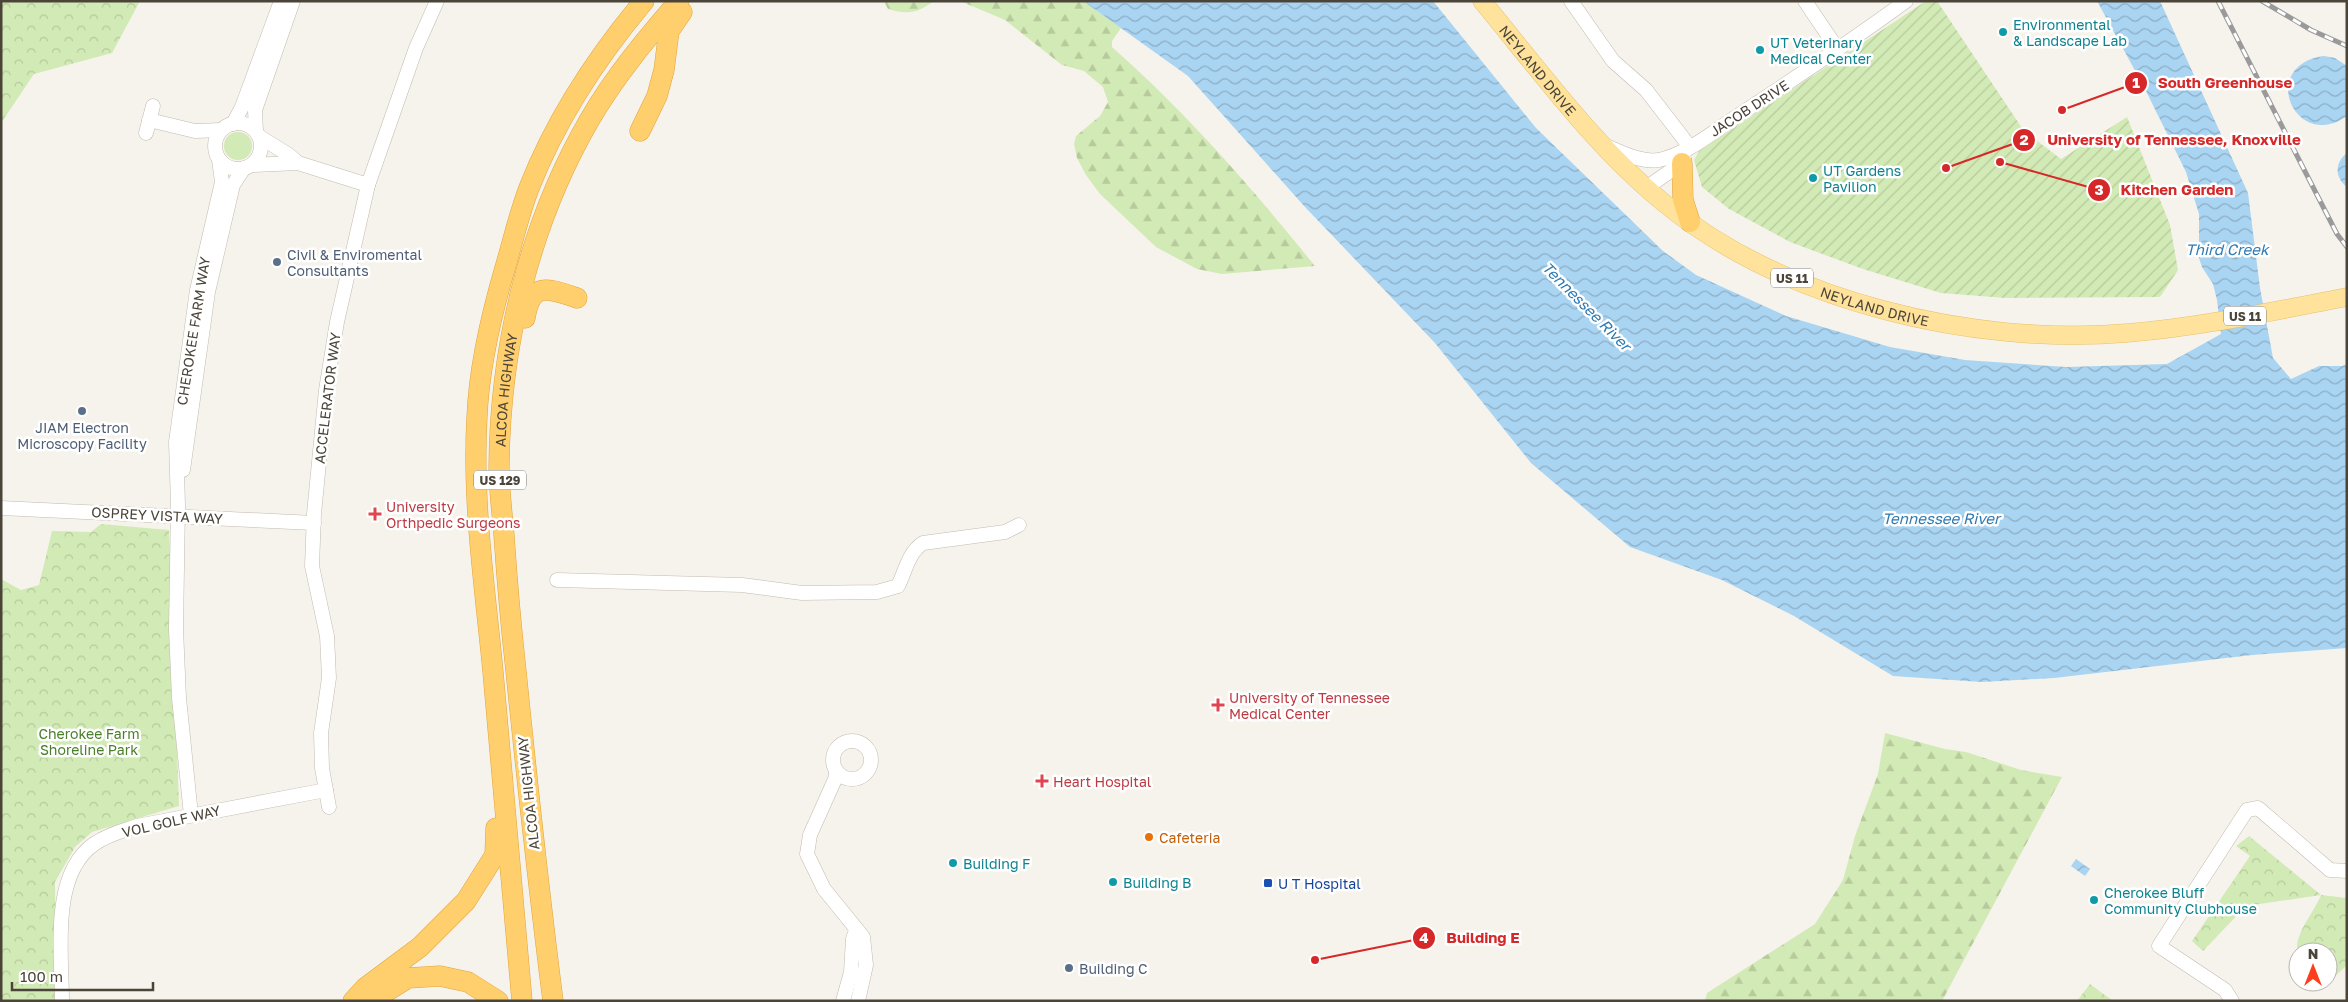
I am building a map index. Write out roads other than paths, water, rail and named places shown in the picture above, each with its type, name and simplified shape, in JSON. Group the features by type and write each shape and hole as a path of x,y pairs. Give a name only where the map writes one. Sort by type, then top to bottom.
{"highway":[{"name":"ALCOA HIGHWAY","path":"522,1001 480,532 476,434 484,358 497,295 529,188 549,144 576,94 608,46 644,1"},
{"name":"ALCOA HIGHWAY","path":"553,1001 528,798 499,470 501,420 512,332 521,290 532,254 559,179 591,118 636,51 678,1"},
{"path":"640,131 657,96 664,70 669,31 690,1"},
{"path":"1686,155 1683,200 1690,222"},
{"path":"505,549 515,371 526,313 533,294 539,290 558,292 577,298"},
{"path":"353,1001 365,988 420,947 466,901 495,855 498,788 490,640"},
{"path":"371,1001 408,978 440,976 468,982 498,1001"}],"main road":[{"name":"NEYLAND DRIVE","path":"1482,1 1600,143 1646,188 1690,222 1763,266 1818,290 1903,315 1949,324 2038,335 2084,335 2162,330 2347,297"}],"street":[{"path":"217,155 217,136 227,127 242,107 281,1"},
{"path":"248,167 260,152 255,110 293,1"},
{"name":"ACCELERATOR WAY","path":"329,807 322,768 322,733 328,669 326,636 312,566 326,390 337,322 368,184 416,48 437,1"},
{"path":"1571,1 1613,61 1646,90 1686,155"},
{"path":"1805,1 1838,50"},
{"name":"JACOB DRIVE","path":"1646,188 1686,155 1906,1"},
{"path":"152,106 147,127 195,131 246,124 258,135 298,163"},
{"path":"195,131 230,168 298,163 368,184"},
{"name":"JACOB DRIVE","path":"1600,143 1642,159 1654,160 1669,156 1686,155"},
{"name":"CHEROKEE FARM WAY","path":"191,815 180,698 176,629 178,511 176,442 197,290 222,182 217,155"},
{"name":"CHEROKEE FARM WAY","path":"178,511 208,292 233,185 248,167"},
{"name":"OSPREY VISTA WAY","path":"1,508 178,511 314,523"},
{"path":"557,580 742,586 802,592 877,592 898,586 907,561 915,549 923,543 1005,532 1019,526"},
{"path":"842,775 814,847 812,866 824,889 863,937 866,966 858,1001"},
{"name":"VOL GOLF WAY","path":"62,1001 62,904 68,880 78,861 92,846 108,836 137,826 326,790"},
{"path":"2232,1001 2225,990 2159,946 2247,810 2258,808 2330,870 2347,872"},
{"path":"843,1001 851,972 853,939 856,930"}],"water":[{"name":"Tennessee River","path":"1083,1 1433,1 1536,128 1663,251 1696,275 1786,316 1890,347 1965,360 2066,367 2167,364 2221,334 2213,284 2202,267 2199,258 2199,214 2186,172 2144,87 2097,1 2160,1 2248,193 2260,288 2273,358 2291,379 2319,366 2342,366 2347,364 2347,648 2252,655 2054,678 1982,682 1893,676 1794,616 1722,580 1630,547 1531,463 1435,343 1305,207 1188,76"},
{"path":"2324,56 2335,58 2347,66 2347,116 2328,124 2312,124 2299,116 2291,103 2288,89 2292,74 2304,63"},
{"path":"2347,153 2347,187 2340,179 2338,165"},
{"path":"2076,859 2090,869 2085,876 2071,866"}],"railway":[{"path":"2218,1 2337,234 2347,247"},
{"path":"2262,1 2311,30 2347,46"}],"place":[{"name":"Environmental & Landscape Lab","path":"2003,32"},
{"name":"UT Veterinary Medical Center","path":"1760,50"},
{"name":"South Greenhouse","path":"2062,110"},
{"name":"Kitchen Garden","path":"2000,162"},
{"name":"University of Tennessee, Knoxville","path":"1946,168"},
{"name":"UT Gardens Pavilion","path":"1813,178"},
{"name":"Civil & Enviromental Consultants","path":"277,262"},
{"name":"JIAM Electron Microscopy Facility","path":"82,411"},
{"name":"University Orthpedic Surgeons","path":"375,514"},
{"name":"University of Tennessee Medical Center","path":"1218,705"},
{"name":"Heart Hospital","path":"1042,781"},
{"name":"Cafeteria","path":"1149,837"},
{"name":"Building F","path":"953,863"},
{"name":"Building B","path":"1113,882"},
{"name":"U T Hospital","path":"1268,883"},
{"name":"Cherokee Bluff Community Clubhouse","path":"2094,900"},
{"name":"Building E","path":"1315,960"},
{"name":"Building C","path":"1069,968"}],"water label":[{"name":"Third Creek","path":"2227,249"}],"park label":[{"name":"Cherokee Farm Shoreline Park","path":"89,742"}]}
